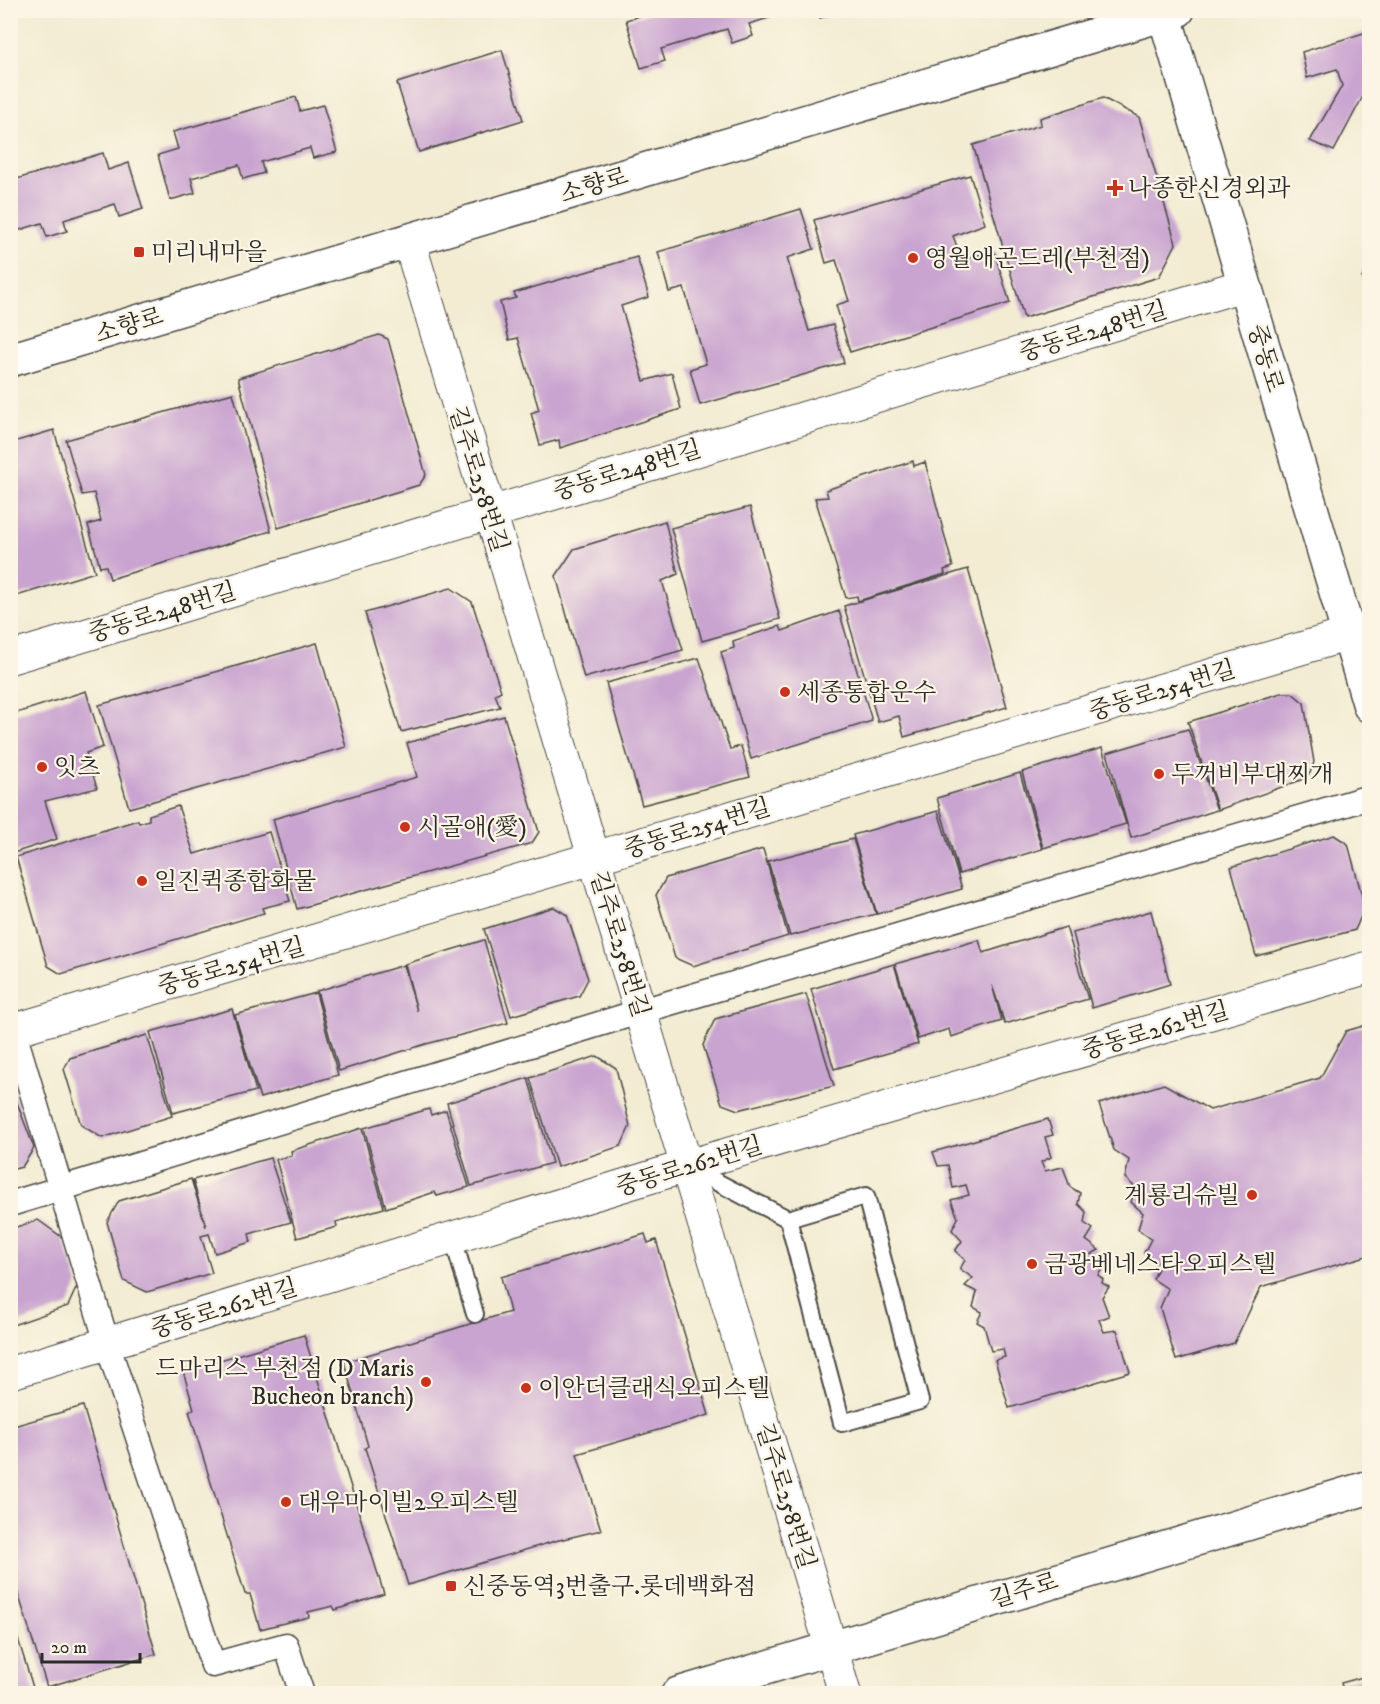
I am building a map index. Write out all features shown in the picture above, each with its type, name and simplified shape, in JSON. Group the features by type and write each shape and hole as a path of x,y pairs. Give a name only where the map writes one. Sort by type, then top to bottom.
{"street":[{"name":"소향로","path":"10,360 1168,12"},
{"name":"중동로","path":"1168,12 1244,285 1359,631 1370,706"},
{"name":"길주로258번길","path":"408,241 488,512 642,1011 845,1694"},
{"name":"중동로248번길","path":"10,658 1244,285"},
{"name":"중동로254번길","path":"12,1027 594,859 1359,631"},
{"path":"10,1204 642,1011 1370,797"},
{"name":"중동로262번길","path":"10,1372 687,1166 1370,967"},
{"path":"12,1027 107,1343 213,1665 286,1645 302,1694"},
{"name":"길주로","path":"678,1694 1370,1486"}],"lane":[{"path":"687,1166 788,1219 866,1197 920,1401 842,1423 788,1219"},
{"path":"453,1238 475,1314"}],"building":[{"path":"196,10 219,10 219,11 198,18"},
{"path":"648,10 791,11 749,24 753,36 732,43 727,29 661,49 665,61 641,68 626,20 649,13"},
{"path":"818,10 841,10 841,11 820,18"},
{"path":"1370,31 1370,95 1362,98 1334,151 1310,141 1342,86 1337,69 1307,78 1302,52"},
{"path":"502,50 523,120 419,152 397,83"},
{"path":"296,97 300,111 323,105 337,152 313,158 310,148 261,162 264,173 243,179 239,165 191,178 195,193 170,200 158,155 178,149 173,132"},
{"path":"1103,98 1139,117 1176,244 1159,277 1024,318 973,145 1041,125 1040,118"},
{"path":"103,153 108,170 129,163 143,209 119,217 115,204 64,220 67,231 47,237 42,223 10,233 10,181"},
{"path":"970,175 985,224 953,236 962,260 994,251 1010,303 850,352 836,305 849,301 836,260 826,263 814,220"},
{"path":"801,209 814,249 787,258 809,331 833,325 844,363 700,405 690,369 706,364 684,288 669,292 658,252"},
{"path":"637,257 649,297 621,306 644,381 672,373 681,409 560,448 559,440 540,445 531,413 539,410 518,338 509,340 500,302 516,298 514,293"},
{"path":"1370,263 1370,282 1362,278"},
{"path":"379,335 388,339 426,475 419,485 278,528 238,378"},
{"path":"233,393 271,531 110,579 106,566 100,567 88,525 101,521 94,493 82,495 66,440"},
{"path":"54,430 95,572 10,598 10,443"},
{"path":"913,461 914,466 925,462 953,567 944,570 945,574 858,601 857,596 846,598 815,498 828,497 826,490"},
{"path":"750,507 780,619 702,641 671,528"},
{"path":"665,521 678,574 662,581 683,650 584,678 556,576 574,549"},
{"path":"968,569 1007,707 904,737 899,716 878,722 844,606"},
{"path":"451,588 472,602 501,691 495,694 500,707 401,732 365,613"},
{"path":"839,611 872,721 751,759 721,652 734,648 733,641 780,626 782,631"},
{"path":"317,643 346,747 129,808 99,705"},
{"path":"699,658 730,749 741,746 750,777 642,805 606,683"},
{"path":"86,691 103,747 86,753 97,788 45,801 57,839 10,854 10,715"},
{"path":"1281,693 1292,693 1304,703 1314,762 1310,773 1301,780 1218,810 1188,722"},
{"path":"504,716 539,832 532,843 297,909 273,819 417,777 407,743"},
{"path":"1188,729 1217,810 1131,838 1107,753"},
{"path":"1102,748 1126,824 1043,848 1022,772"},
{"path":"1020,773 1042,849 959,874 937,798"},
{"path":"178,806 194,854 269,832 290,901 262,908 264,913 61,974 48,966 16,857 138,820 139,823 149,820 149,815"},
{"path":"938,811 962,889 877,914 853,835"},
{"path":"1334,835 1348,844 1365,907 1355,930 1256,956 1231,867"},
{"path":"853,839 876,914 790,936 768,861"},
{"path":"763,849 788,936 693,966 675,958 656,895 666,878"},
{"path":"554,907 567,915 588,979 579,996 511,1016 484,929"},
{"path":"1151,911 1170,984 1092,1008 1073,933"},
{"path":"1066,927 1088,999 1005,1024 992,985 1002,1021 951,1037 949,1029 918,1039 895,964 979,940 983,953"},
{"path":"484,940 508,1023 426,1044 339,1071 317,991 404,965 417,1011 405,964"},
{"path":"894,964 918,1044 834,1069 811,989"},
{"path":"316,993 338,1075 260,1098 235,1015"},
{"path":"806,994 834,1086 738,1110 722,1104 703,1045 715,1019"},
{"path":"232,1009 256,1091 173,1113 150,1032"},
{"name":"계룡리슈빌","path":"1370,1024 1370,1255 1261,1287 1234,1343 1176,1360 1160,1308 1168,1289 1153,1279 1160,1264 1144,1253 1151,1239 1138,1229 1143,1213 1131,1202 1136,1188 1125,1178 1129,1160 1114,1150 1099,1104 1164,1084 1210,1110 1320,1078 1346,1031"},
{"path":"147,1035 172,1116 102,1138 81,1125 64,1069 70,1058"},
{"path":"597,1056 616,1068 630,1126 621,1146 557,1167 530,1078"},
{"path":"528,1078 552,1163 471,1186 447,1103"},
{"path":"10,1084 34,1148 22,1167 10,1170"},
{"path":"429,1109 431,1115 446,1110 469,1187 437,1196 435,1192 386,1208 364,1128"},
{"name":"금광베네스타오피스텔","path":"1048,1119 1053,1135 1045,1137 1051,1157 1041,1162 1045,1171 1063,1167 1070,1187 1080,1193 1078,1204 1086,1212 1084,1223 1093,1229 1086,1240 1099,1250 1091,1254 1099,1259 1097,1263 1104,1266 1098,1275 1103,1279 1102,1283 1109,1287 1102,1297 1109,1316 1099,1320 1104,1332 1117,1330 1130,1372 1009,1408 995,1360 1005,1357 1003,1349 991,1351 984,1326 977,1322 982,1312 973,1307 977,1292 965,1286 973,1278 960,1269 965,1260 955,1251 962,1241 952,1230 958,1218 951,1200 969,1195 966,1185 953,1188 948,1165 938,1166 933,1152"},
{"path":"362,1128 384,1208 336,1222 337,1227 297,1238 276,1159 292,1156 291,1151"},
{"path":"270,1158 291,1222 249,1234 251,1242 215,1253 209,1234 201,1236 212,1273 147,1292 124,1281 107,1222 119,1201 191,1179 206,1227 193,1180"},
{"path":"38,1220 63,1238 78,1284 68,1306 10,1326 10,1229"},
{"name":"이안더클래식오피스텔","path":"645,1234 648,1243 656,1240 709,1415 577,1454 601,1530 555,1541 408,1585 365,1448 368,1446 344,1362 510,1312 501,1277"},
{"name":"대우마이빌2오피스텔","path":"304,1335 384,1594 335,1610 333,1606 308,1612 309,1617 260,1629 250,1594 245,1594 189,1411 194,1409 183,1371"},
{"path":"83,1406 156,1654 47,1687 10,1567 10,1427"},
{"path":"11,1616 35,1694 10,1694"},
{"path":"1370,1675 1370,1694 1344,1694 1341,1683"},
{"path":"1324,1689 1325,1694 1311,1694 1311,1693"}],"place":[{"name":"나종한신경외과","path":"1115,188"},
{"name":"미리내마을","path":"139,252"},
{"name":"영월애곤드레(부천점)","path":"913,258"},
{"name":"세종통합운수","path":"785,692"},
{"name":"잇츠","path":"42,767"},
{"name":"두꺼비부대찌개","path":"1159,774"},
{"name":"시골애(愛)","path":"405,827"},
{"name":"일진퀵종합화물","path":"142,881"},
{"name":"계룡리슈빌","path":"1252,1195"},
{"name":"금광베네스타오피스텔","path":"1032,1264"},
{"name":"드마리스 부천점 (D Maris Bucheon branch)","path":"426,1382"},
{"name":"이안더클래식오피스텔","path":"526,1388"},
{"name":"대우마이빌2오피스텔","path":"286,1502"},
{"name":"신중동역3번출구.롯데백화점","path":"451,1586"}]}
